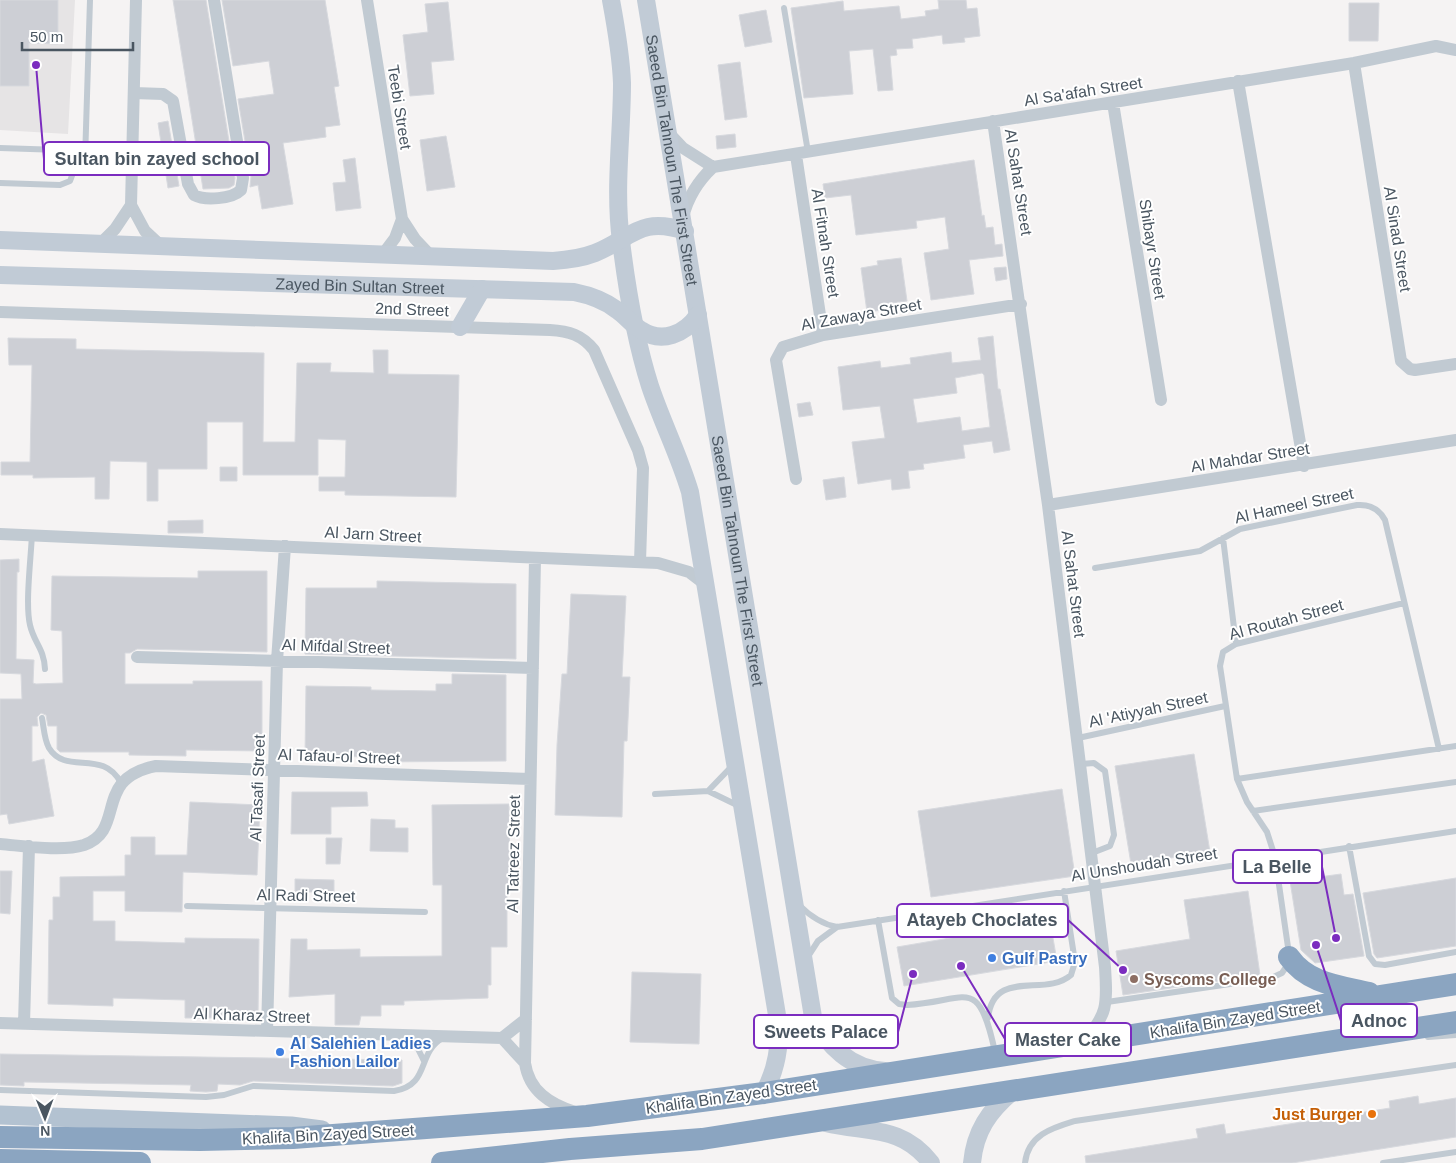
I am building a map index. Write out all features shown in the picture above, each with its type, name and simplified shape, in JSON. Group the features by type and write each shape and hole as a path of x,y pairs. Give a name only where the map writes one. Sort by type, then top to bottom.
{"highway":[{"path":"1290,957 1300,970 1313,979 1380,996"},
{"name":"Khalifa Bin Zayed Street","path":"0,1137 200,1140 341,1134 587,1116 764,1093 1456,984"},
{"path":"442,1163 561,1156 702,1138 1362,1038 1456,1022"},
{"path":"0,1160 140,1163"}],"main road":[{"path":"611,0 622,82 618,176 620,238 634,326 650,386 672,439 690,492 706,585 780,1036 776,1066 764,1093"},
{"name":"Saeed Bin Tahnoun The First Street","path":"646,0 684,224 804,973 813,1017 828,1043 852,1061 866,1067 895,1072"},
{"name":"Zayed Bin Sultan Street","path":"0,240 568,260 596,252 640,228 684,224"},
{"name":"Zayed Bin Sultan Street","path":"0,275 562,291 585,294 607,304 634,326 650,335 669,336 686,329 698,315"},
{"path":"460,327 482,289"},
{"path":"972,1163 973,1151 981,1127 996,1106 1013,1091"},
{"path":"0,1115 291,1126 341,1134"},
{"path":"821,1121 896,1135 916,1146 931,1163"}],"street":[{"path":"136,0 131,205 140,223 160,245"},
{"path":"134,93 163,94 173,101 188,184 194,195 202,197 230,196 241,190 243,178 214,0"},
{"name":"Teebi Street","path":"367,0 402,219 415,239 431,256"},
{"name":"Al Sa'afah Street","path":"713,167 1354,63 1436,46 1456,50"},
{"name":"Al Sinad Street","path":"1354,63 1401,360 1415,370 1456,364"},
{"path":"1238,81 1304,466"},
{"name":"Shibayr Street","path":"1114,103 1161,400"},
{"name":"Al Sahat Street","path":"994,121 1021,304 1078,738 1096,886 1107,1002 1098,1024 1080,1043"},
{"path":"667,131 687,152 713,167 690,195 684,224"},
{"name":"Al Fitnah Street","path":"802,154 823,335"},
{"path":"101,243 115,229 131,205"},
{"path":"384,254 395,238 402,219"},
{"name":"Al Zawaya Street","path":"796,479 776,360 783,347 823,335 1021,304"},
{"name":"2nd Street","path":"0,312 566,331 581,337 594,350 638,450 643,468 640,562"},
{"name":"Al Mahdar Street","path":"1048,505 1304,466 1456,440"},
{"name":"Al Jarn Street","path":"0,534 658,562 679,568 706,585"},
{"name":"Al Tasafi Street","path":"266,1031 277,661 285,546"},
{"name":"Al Tatreez Street","path":"535,558 525,1063 530,1080 540,1094 565,1109 587,1116"},
{"name":"Al Mifdal Street","path":"137,657 533,668"},
{"name":"Al Tafau-ol Street","path":"121,783 136,772 156,766 530,779"},
{"path":"0,844 72,847 93,841 107,823 113,798 121,783"},
{"path":"24,1024 29,846"},
{"path":"525,1063 502,1038 526,1018"},
{"name":"Al Kharaz Street","path":"0,1023 502,1038"}],"lane":[{"path":"85,160 90,0"},
{"path":"784,8 802,154"},
{"path":"0,148 60,150 66,152 74,160 76,166 74,176 65,184 0,183"},
{"path":"74,160 132,162"},
{"name":"Al Hameel Street","path":"1095,568 1200,551 1240,529 1357,505 1371,506 1382,514 1385,520 1439,749"},
{"path":"32,534 29,618 33,634 43,652 45,669"},
{"path":"1222,538 1236,644"},
{"name":"Al Routah Street","path":"1290,957 1276,857 1267,832 1253,811 1237,779 1225,706 1221,659 1223,652 1236,644 1404,603"},
{"name":"Al 'Atiyyah Street","path":"1078,738 1225,706"},
{"path":"42,718 47,743 56,756 64,760 106,766 115,773 121,783"},
{"path":"1237,779 1456,746"},
{"path":"708,791 735,761"},
{"path":"1081,764 1098,765 1105,771 1114,835 1110,846 1092,854"},
{"path":"1253,811 1456,782"},
{"path":"655,794 708,791 726,798 743,809"},
{"name":"Al Unshoudah Street","path":"804,973 810,950 818,941 837,927 1276,857 1456,831"},
{"path":"1349,846 1370,956 1375,964 1385,966 1456,952"},
{"path":"988,1019 992,1000 1005,989 1060,982 1071,975 1074,962 1064,891"},
{"path":"791,893 798,903 816,919 827,925 837,927"},
{"name":"Al Radi Street","path":"187,906 425,912"},
{"path":"878,920 892,998 899,1004 907,1005 963,996 980,1006 988,1019 996,1057"},
{"path":"1107,1002 1277,976 1286,969 1290,957"},
{"path":"401,1035 416,1045 424,1061"},
{"path":"1362,1038 1456,1035"},
{"path":"0,1090 206,1097 224,1095 253,1086 394,1091 410,1087 416,1082 430,1049 447,1036"},
{"path":"1025,1163 1031,1145 1037,1138 1056,1126 1076,1121 1456,1065"},
{"path":"1383,1163 1456,1152"}],"shaded area":[{"path":"0,0 75,0 68,134 0,130"}],"building":[{"path":"0,0 58,0 58,44 29,43 29,86 0,86"},
{"path":"173,0 206,0 235,178 234,185 229,188 203,189"},
{"path":"222,0 325,0 339,86 334,87 340,125 325,127 326,137 283,143 293,204 262,209 258,185 250,187 251,177 238,99 274,94 269,61 233,66"},
{"path":"938,0 966,0 967,9 977,8 980,36 964,38 965,42 943,44 942,35 912,39 913,48 896,49 897,55 890,56 893,90 878,91 873,49 849,51 853,94 804,98 791,8 843,1 844,11 899,6 901,19 926,16 925,11 939,9"},
{"path":"448,2 454,60 431,62 434,94 410,96 403,35 428,32 425,4"},
{"path":"1349,3 1379,3 1378,41 1349,41"},
{"path":"766,10 772,42 745,47 739,15"},
{"path":"740,62 747,117 725,120 718,65"},
{"path":"168,121 179,186 168,188 158,123"},
{"path":"735,134 736,147 717,149 716,136"},
{"path":"446,136 455,187 427,191 420,140"},
{"path":"355,158 361,208 336,211 333,183 346,182 343,160"},
{"path":"974,160 982,216 984,215 986,228 993,227 995,245 1002,244 1003,256 969,260 974,294 931,300 924,253 949,249 945,217 916,221 917,228 856,235 851,195 825,198 823,184"},
{"path":"901,258 907,301 883,304 883,310 867,312 861,268 878,265 877,261"},
{"path":"1006,267 1007,279 996,281 994,268"},
{"path":"993,336 998,389 1000,389 1010,450 994,453 992,441 963,445 965,458 923,464 924,469 908,471 910,488 892,490 891,479 858,484 852,442 885,438 880,406 843,410 838,367 880,361 881,368 911,364 910,358 951,352 952,363 981,360 978,338","holes":["982,373 984,375 990,427 962,431 960,417 917,423 913,399 957,393 955,378"]},
{"path":"8,338 76,339 76,349 264,353 263,442 295,442 297,363 331,363 330,372 374,373 373,350 388,350 388,374 459,375 456,497 345,495 345,491 319,491 319,477 345,477 346,440 318,439 318,475 243,475 243,422 207,422 207,469 158,469 158,501 147,501 147,462 110,461 109,499 95,499 95,477 33,478 33,475 1,475 1,462 30,462 32,365 9,365"},
{"path":"810,402 813,415 799,417 797,404"},
{"path":"220,467 237,467 237,481 220,481"},
{"path":"844,477 846,497 826,500 823,480"},
{"path":"203,520 203,533 168,533 168,521"},
{"path":"19,559 19,572 17,572 16,659 34,660 33,683 36,684 63,683 62,631 51,630 52,576 198,578 198,571 267,571 267,652 137,649 130,653 125,653 125,684 193,684 193,681 262,681 262,751 186,750 186,756 129,755 129,752 60,752 57,749 57,726 48,726 46,715 41,713 37,717 38,726 32,726 32,762 44,759 54,816 9,824 7,814 0,815 0,699 22,699 21,674 0,673 0,560"},
{"path":"377,581 516,584 516,659 305,654 306,588 377,588"},
{"path":"571,594 626,596 622,677 630,677 627,741 624,741 622,817 555,815 562,674 567,674"},
{"path":"452,674 506,675 506,761 374,762 374,757 305,756 306,686 436,691 436,684 452,684"},
{"path":"1194,754 1210,852 1131,864 1115,766"},
{"path":"1062,789 1075,876 931,897 918,811"},
{"path":"292,792 367,792 368,806 331,807 331,834 291,834"},
{"path":"190,802 260,805 257,875 183,872 182,912 125,911 125,891 93,891 93,921 115,921 115,941 185,943 185,938 259,939 258,1018 185,1018 185,1000 113,998 113,1006 48,1004 49,920 53,920 53,897 60,897 60,877 125,876 125,855 131,855 131,837 155,837 155,855 187,855"},
{"path":"509,804 510,884 507,884 507,947 491,947 491,985 488,985 488,998 404,1001 404,1005 381,1005 381,1016 361,1016 359,1025 335,1025 335,994 289,997 291,939 307,939 307,950 360,949 360,957 442,956 442,885 433,885 432,805"},
{"path":"371,819 395,820 395,828 408,828 408,852 370,851"},
{"path":"326,838 342,838 340,864 326,864"},
{"path":"0,871 12,871 10,914 0,913"},
{"path":"1341,874 1344,895 1353,894 1364,956 1315,963 1301,950 1290,881"},
{"path":"1456,878 1456,946 1377,958 1374,954 1363,893"},
{"path":"295,879 334,880 334,892 295,892"},
{"path":"1248,891 1260,975 1123,995 1116,951 1190,939 1184,900"},
{"path":"1050,921 1057,961 904,986 897,947"},
{"path":"632,972 701,974 699,1044 630,1042"},
{"path":"0,1054 402,1060 402,1083 393,1086 253,1081 240,1085 218,1084 217,1091 206,1092 190,1091 191,1085 24,1082 24,1086 0,1085"},
{"path":"1418,1096 1419,1104 1456,1098 1456,1137 1292,1163 1086,1163 1085,1156 1198,1138 1196,1129 1224,1124 1226,1134 1390,1108 1389,1101"}],"place":[{"name":"Sultan bin zayed school","path":"36,65"},
{"name":"La Belle","path":"1336,938"},
{"name":"Adnoc","path":"1316,945"},
{"name":"Gulf Pastry","path":"992,958"},
{"name":"Master Cake","path":"961,966"},
{"name":"Atayeb Choclates","path":"1123,970"},
{"name":"Sweets Palace","path":"913,974"},
{"name":"Syscoms College","path":"1134,979"},
{"name":"Al Salehien Ladies Fashion Lailor","path":"280,1052"},
{"name":"Just Burger","path":"1372,1114"}]}
